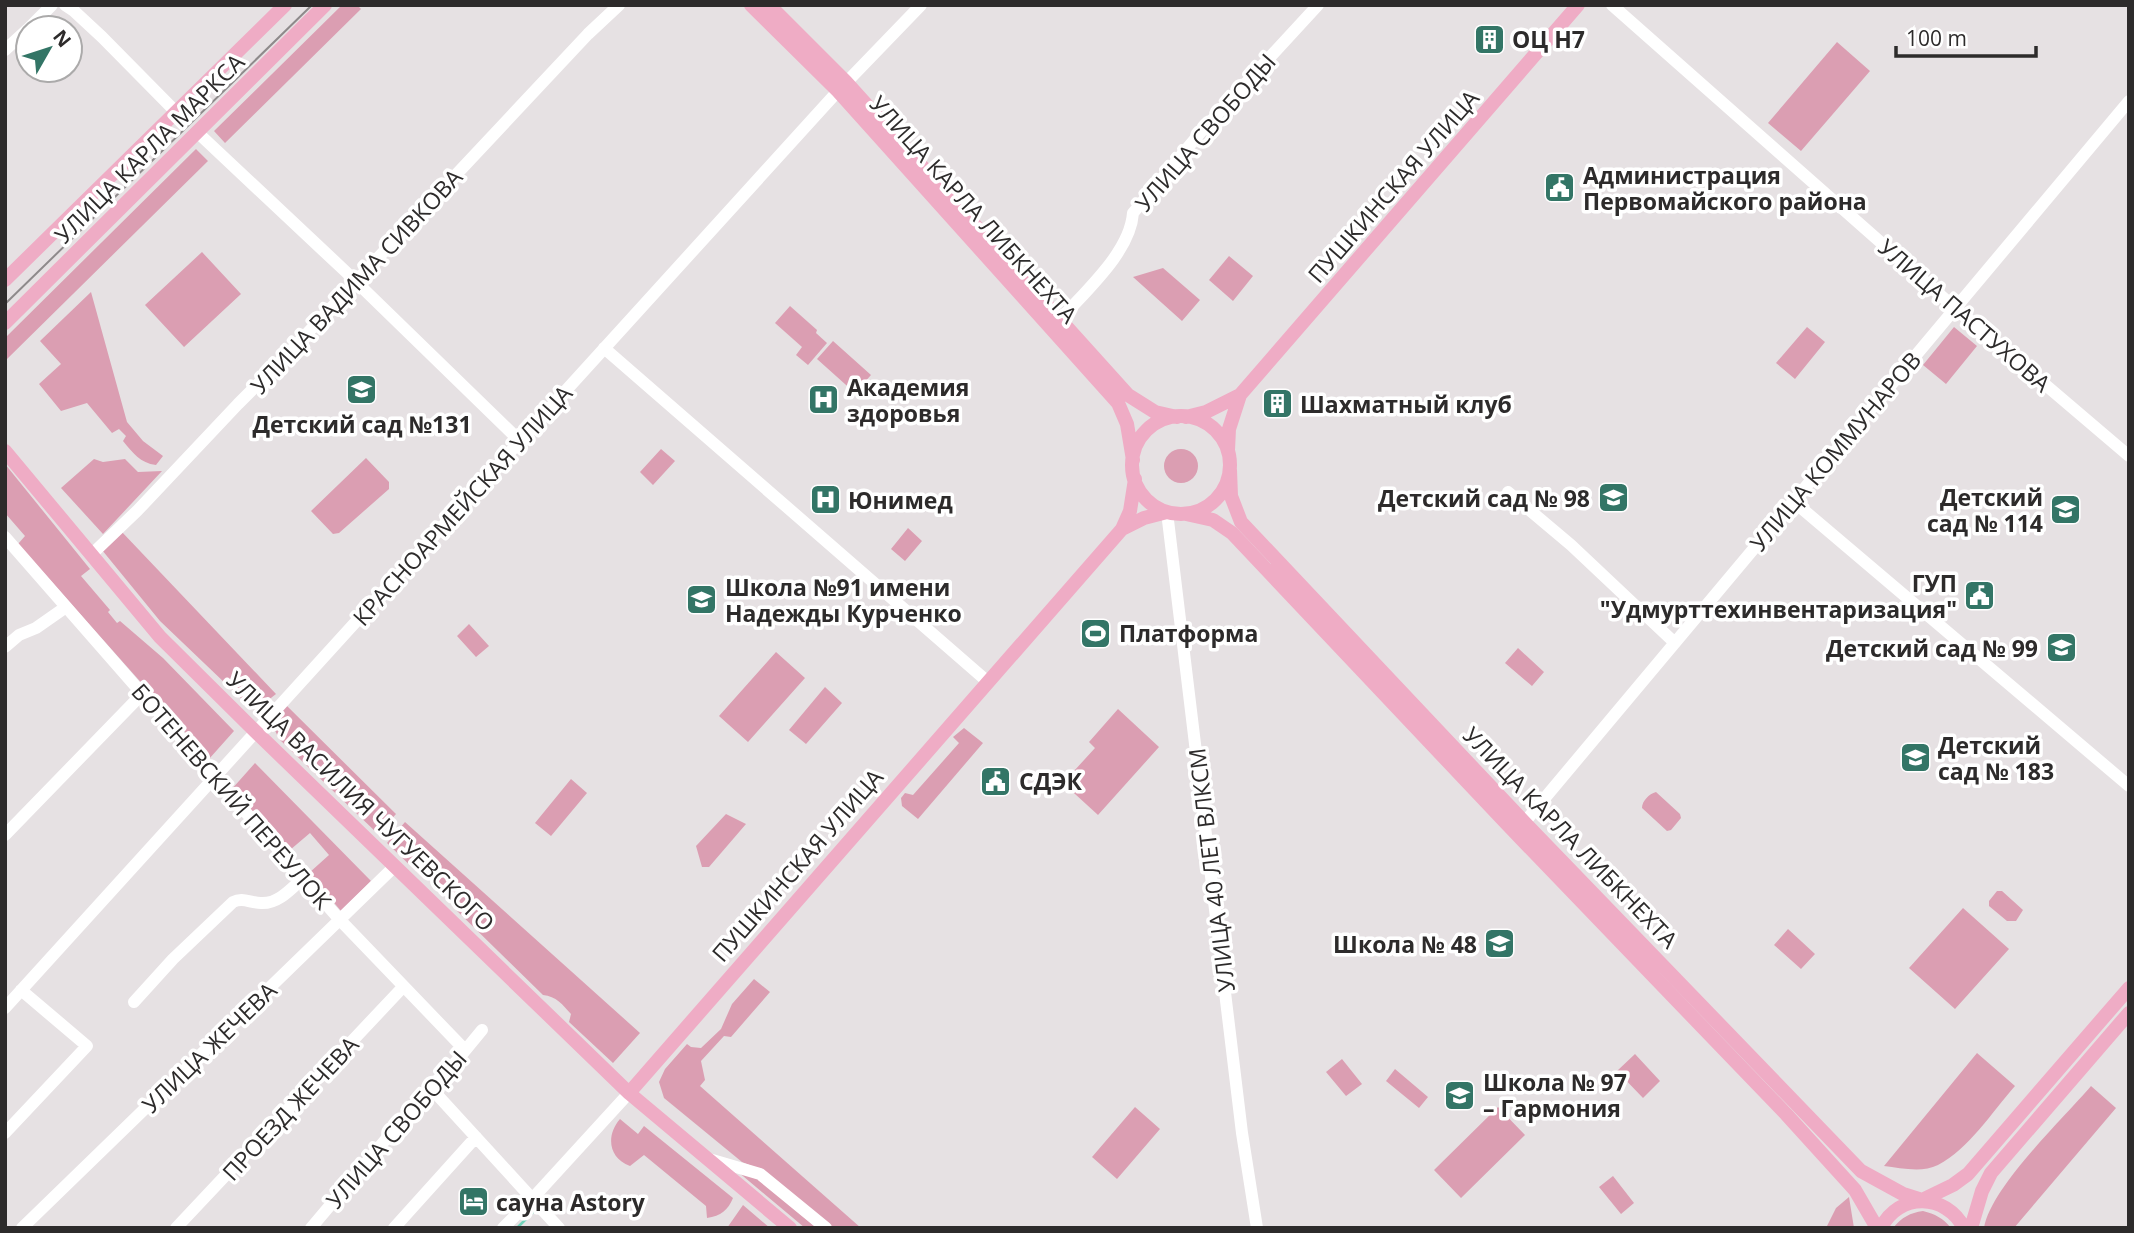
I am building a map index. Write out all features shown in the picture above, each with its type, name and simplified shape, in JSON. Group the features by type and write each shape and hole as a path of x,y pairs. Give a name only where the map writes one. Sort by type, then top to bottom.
{"main road":[{"name":"УЛИЦА КАРЛА МАРКСА","path":"5,280 285,5"},
{"name":"УЛИЦА КАРЛА МАРКСА","path":"5,323 325,5"},
{"name":"УЛИЦА КАРЛА ЛИБКНЕХТА","path":"751,5 842,87"},
{"name":"УЛИЦА КАРЛА ЛИБКНЕХТА","path":"769,5 1067,336 1118,403 1127,424 1133,460"},
{"name":"ПУШКИНСКАЯ УЛИЦА","path":"1181,417 1206,412 1240,395 1578,5"},
{"name":"УЛИЦА КАРЛА ЛИБКНЕХТА","path":"1067,336 1128,395 1155,411 1181,417"},
{"name":"ПУШКИНСКАЯ УЛИЦА","path":"1228,451 1229,429 1240,395"},
{"path":"1181,417 1204,422 1219,434 1228,451 1230,470 1225,488 1213,503 1196,512 1167,512 1147,500 1135,479 1133,460 1138,442 1158,422 1181,417"},
{"name":"УЛИЦА ВАСИЛИЯ ЧУГУЕВСКОГО","path":"5,451 160,637 629,1093 790,1228"},
{"name":"УЛИЦА КАРЛА ЛИБКНЕХТА","path":"1230,470 1231,496 1241,522 1520,828 1833,1164 1855,1190 1879,1228"},
{"name":"ПУШКИНСКАЯ УЛИЦА","path":"629,1093 1122,529 1130,511 1135,479"},
{"name":"ПУШКИНСКАЯ УЛИЦА","path":"1122,529 1144,518 1167,512"},
{"name":"УЛИЦА КАРЛА ЛИБКНЕХТА","path":"1186,514 1213,520 1232,533 1861,1171 1896,1191 1936,1202 1949,1209 1964,1228"},
{"path":"1879,1228 1895,1209 1908,1202 1922,1200 1953,1185 1968,1174 2129,988"},
{"path":"1971,1228 1982,1191 1992,1172 2129,1013"}],"street":[{"path":"65,5 176,112"},
{"name":"УЛИЦА ВАДИМА СИВКОВА","path":"91,555 137,511 588,34 619,5"},
{"name":"КРАСНОАРМЕЙСКАЯ УЛИЦА","path":"5,1007 842,87 921,5"},
{"name":"УЛИЦА СВОБОДЫ","path":"1056,323 1108,268 1132,226 1133,213 1200,133 1318,5"},
{"name":"УЛИЦА ПАСТУХОВА","path":"1612,5 1955,308 2129,456"},
{"name":"УЛИЦА КОММУНАРОВ","path":"1520,828 2129,101"},
{"path":"197,132 520,441"},
{"path":"604,348 988,682"},
{"path":"1508,492 1581,554 1675,643"},
{"path":"1793,501 2129,786"},
{"name":"УЛИЦА 40 ЛЕТ ВЛКСМ","path":"1167,512 1242,1133 1257,1228"},
{"name":"БОТЕНЕВСКИЙ ПЕРЕУЛОК","path":"5,537 340,920 464,1049"},
{"path":"5,647 19,635 36,628 66,607"},
{"path":"5,835 142,694"},
{"name":"УЛИЦА ЖЕЧЕВА","path":"22,1228 395,866"},
{"path":"134,1002 193,939 233,902 239,899 261,904 273,901 303,878"},
{"name":"ПРОЕЗД ЖЕЧЕВА","path":"176,1228 403,987"},
{"path":"5,1132 87,1046 21,990"},
{"name":"УЛИЦА СВОБОДЫ","path":"311,1228 482,1030"},
{"path":"430,1087 559,1228"},
{"name":"ПУШКИНСКАЯ УЛИЦА","path":"503,1228 629,1093"},
{"path":"394,1228 476,1137"},
{"name":"УЛИЦА ВАСИЛИЯ ЧУГУЕВСКОГО","path":"709,1159 760,1174 826,1228"}],"shaded area":[{"path":"342,5 357,5 361,9 225,143 214,131"},
{"path":"1837,42 1870,71 1801,151 1768,123"},
{"path":"196,149 208,161 5,361 5,338"},
{"path":"202,252 241,294 184,347 145,305"},
{"path":"1229,256 1253,276 1233,301 1209,280"},
{"path":"1163,268 1200,300 1182,321 1133,277"},
{"path":"91,292 127,422 143,441 163,456 156,465 137,457 123,441 126,436 119,429 112,433 87,403 61,411 39,384 61,364 40,341"},
{"path":"790,306 817,330 816,333 827,343 808,365 796,355 802,347 775,323"},
{"path":"1807,327 1825,342 1795,379 1776,363"},
{"path":"1954,327 1977,346 1946,384 1923,365"},
{"path":"833,341 871,375 855,393 817,359"},
{"path":"661,449 675,461 653,485 640,472"},
{"path":"1181,449 1193,454 1198,466 1193,478 1181,483 1169,478 1164,466 1169,454"},
{"path":"366,458 389,482 389,489 339,533 333,534 311,511"},
{"path":"94,459 103,462 125,459 138,472 162,471 103,534 61,488"},
{"path":"5,464 90,569 81,576 110,610 108,612 117,623 120,621 163,658 234,731 209,759 18,544 25,536 5,513"},
{"path":"908,528 922,541 905,561 891,549"},
{"path":"121,531 276,694 262,705 249,706 160,621 102,550"},
{"path":"469,624 489,646 476,657 457,636"},
{"path":"1518,648 1544,672 1532,686 1505,663"},
{"path":"776,652 805,678 748,742 719,716"},
{"path":"825,687 842,703 806,744 789,730"},
{"path":"286,705 396,814 378,834 279,739 273,726 277,715"},
{"path":"1118,709 1159,747 1098,815 1063,783 1095,748 1089,742"},
{"path":"964,728 983,743 918,819 902,806 901,798 905,793 913,795 959,743 953,737"},
{"path":"255,763 371,881 341,911 309,873 329,855 310,833 290,850 231,790"},
{"path":"571,779 587,793 551,836 535,823"},
{"path":"1656,792 1680,814 1681,818 1671,830 1667,831 1642,808 1646,798"},
{"path":"726,814 746,824 709,867 702,867 696,846"},
{"path":"405,822 640,1033 613,1063 569,1022 571,1014 562,1004 543,995 452,906 454,898 431,875 423,878 387,843"},
{"path":"1997,891 2002,891 2023,910 2016,921 2007,921 1989,906 1989,901"},
{"path":"1963,908 2009,949 1955,1009 1909,968"},
{"path":"1788,929 1815,954 1801,969 1774,945"},
{"path":"754,979 770,992 731,1037 724,1036 701,1061 705,1080 700,1086 861,1228 833,1228 764,1171 742,1162 664,1098 659,1082 665,1069 687,1044 701,1048 721,1029 732,1004"},
{"path":"1977,1053 2015,1086 1989,1118 1960,1150 1938,1165 1918,1169 1884,1166"},
{"path":"1635,1054 1660,1081 1643,1098 1617,1071"},
{"path":"1342,1059 1362,1084 1346,1096 1326,1072"},
{"path":"1395,1069 1428,1097 1419,1108 1386,1081"},
{"path":"2091,1086 2116,1108 2014,1228 1984,1228 1989,1212 2013,1174"},
{"path":"1135,1107 1160,1129 1117,1179 1092,1157"},
{"path":"1498,1107 1525,1135 1461,1198 1434,1170"},
{"path":"620,1119 638,1134 644,1126 733,1198 726,1209 707,1218 706,1206 644,1155 630,1166 617,1158 611,1146 611,1139"},
{"path":"737,1171 757,1178 817,1228 805,1228"},
{"path":"1613,1176 1634,1203 1621,1214 1599,1187"},
{"path":"1849,1197 1854,1228 1826,1228 1836,1208"},
{"path":"743,1205 770,1228 727,1228"},
{"path":"1923,1211 1938,1217 1951,1228 1893,1228 1906,1216"}],"waterway":[{"path":"517,1228 535,1210"}],"tram line":[{"path":"5,304 312,5"}],"place":[{"name":"ОЦ H7","path":"1489,39"},
{"name":"Администрация Первомайского района","path":"1560,188"},
{"name":"Детский сад №131","path":"362,390"},
{"name":"Академия здоровья","path":"824,400"},
{"name":"Шахматный клуб","path":"1277,404"},
{"name":"Детский сад № 98","path":"1613,498"},
{"name":"Юнимед","path":"825,500"},
{"name":"Детский сад № 114","path":"2066,510"},
{"name":"ГУП \"Удмурттехинвентаризация\"","path":"1980,596"},
{"name":"Школа №91 имени Надежды Курченко","path":"702,600"},
{"name":"Платформа","path":"1096,633"},
{"name":"Детский сад № 99","path":"2061,648"},
{"name":"Детский сад № 183","path":"1915,758"},
{"name":"СДЭК","path":"996,781"},
{"name":"Школа № 48","path":"1500,944"},
{"name":"Школа № 97 – Гармония","path":"1460,1095"},
{"name":"сауна Astory","path":"473,1202"}]}
